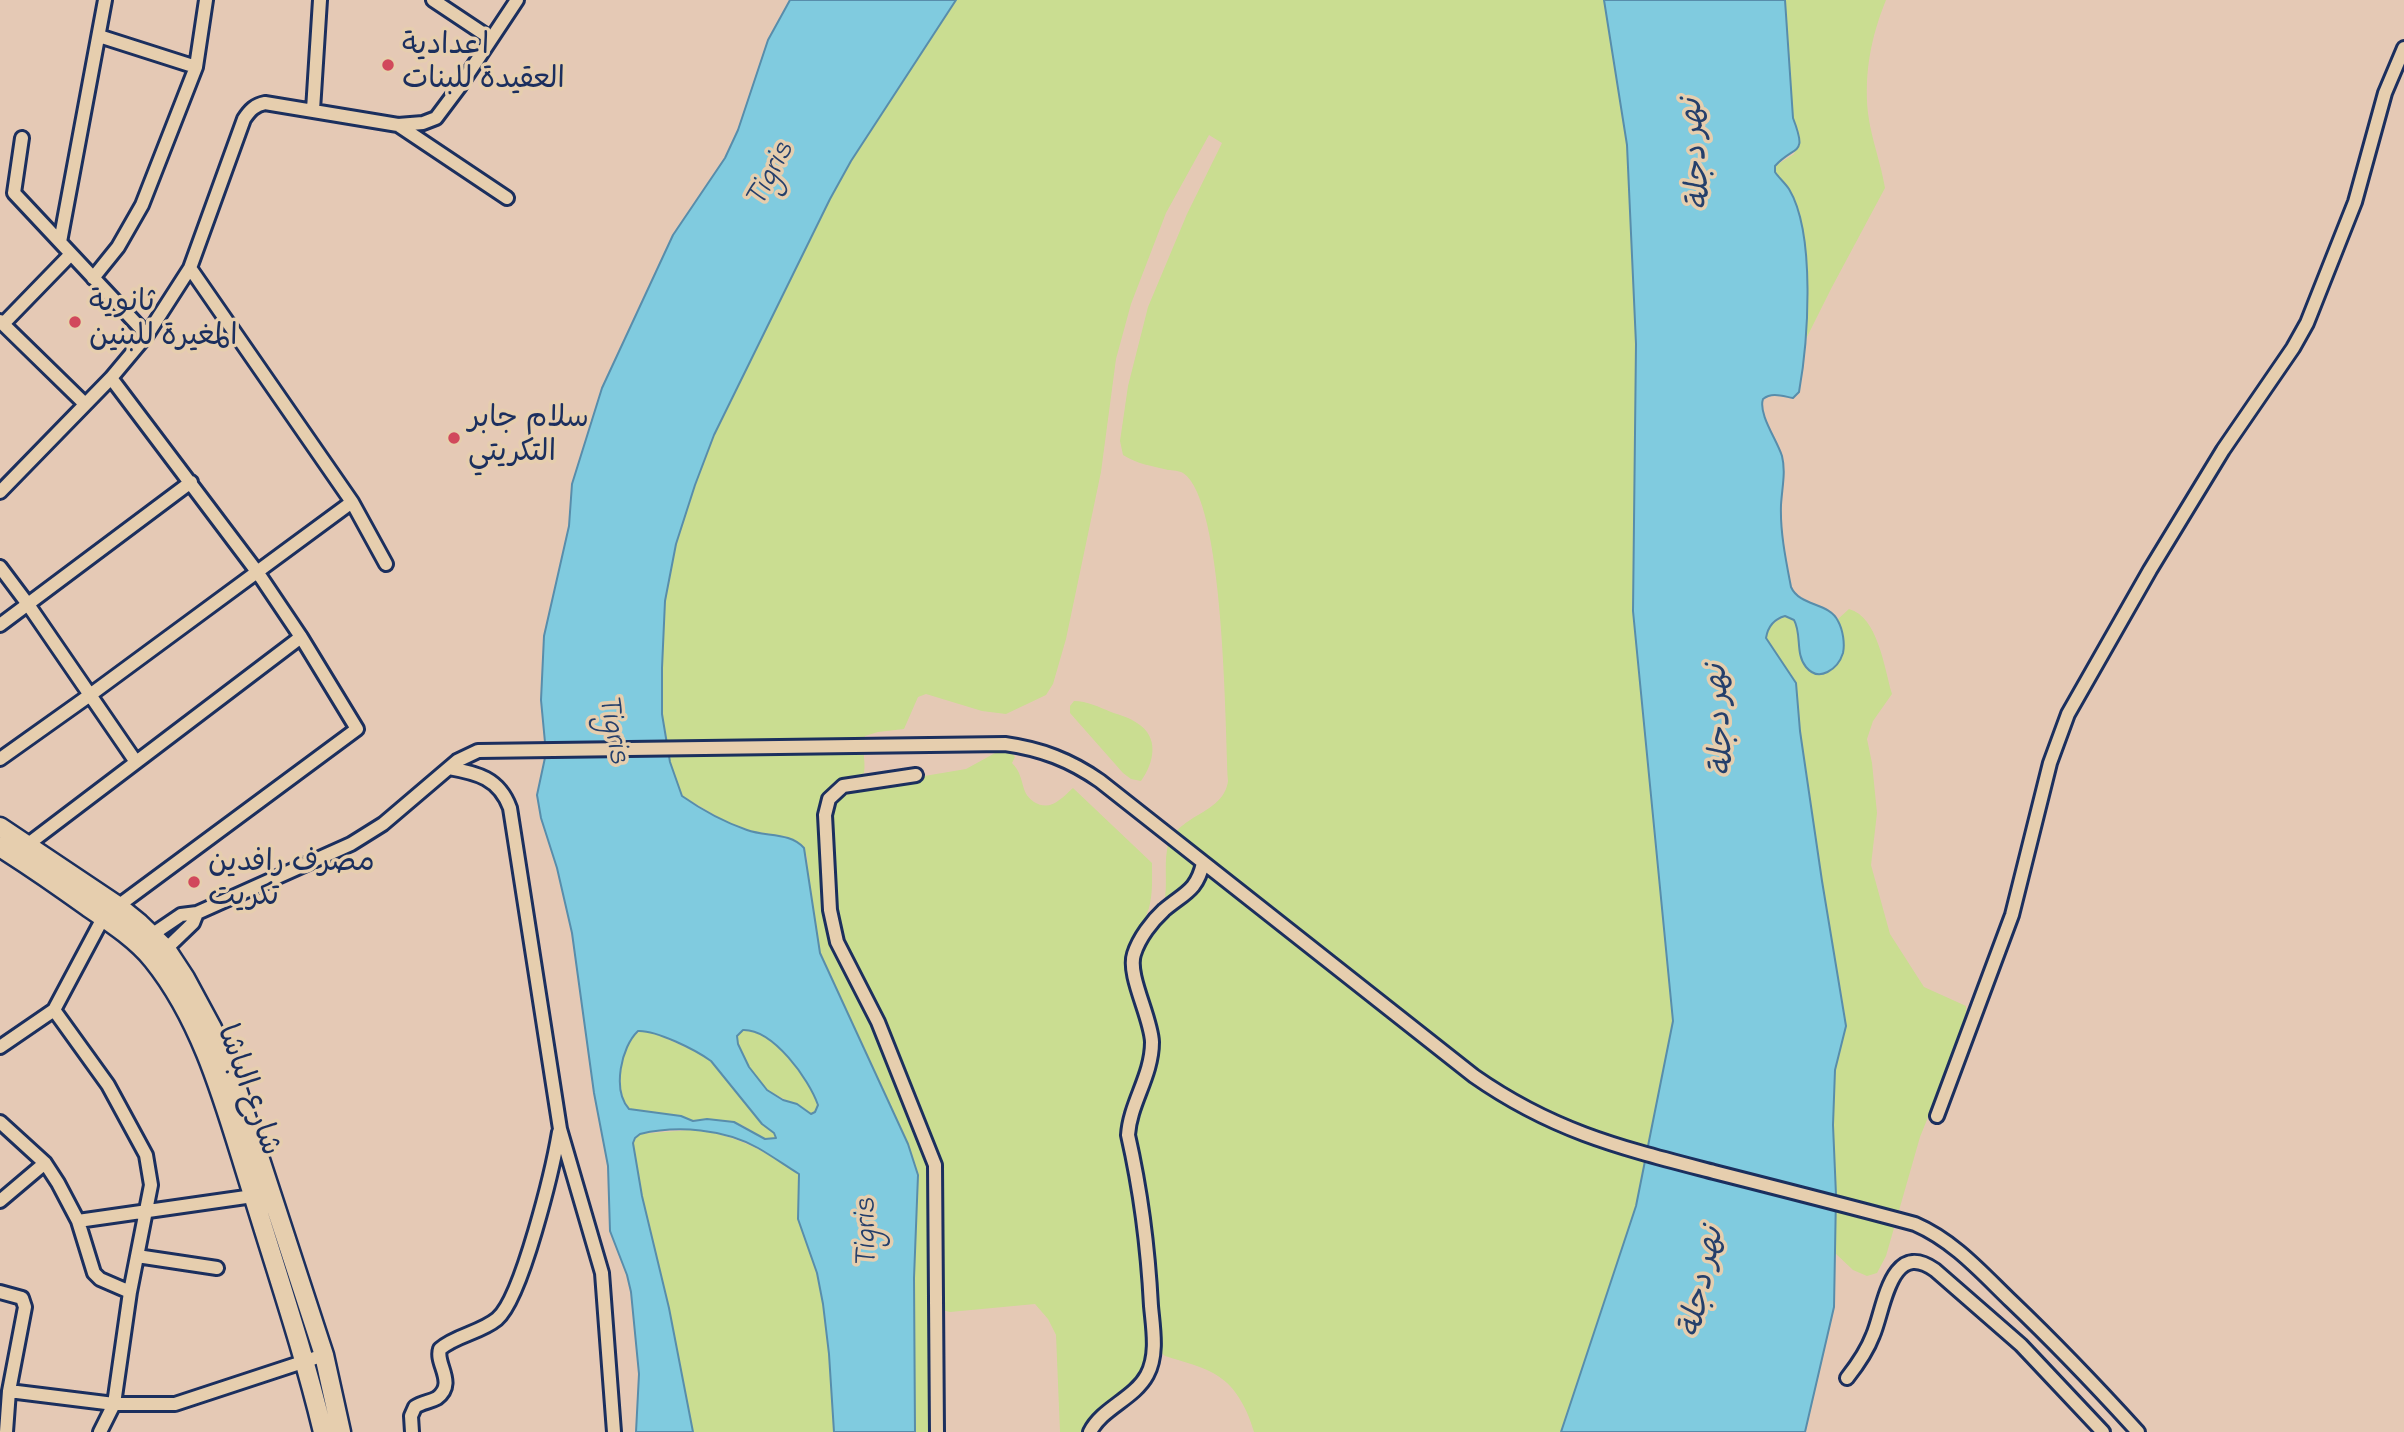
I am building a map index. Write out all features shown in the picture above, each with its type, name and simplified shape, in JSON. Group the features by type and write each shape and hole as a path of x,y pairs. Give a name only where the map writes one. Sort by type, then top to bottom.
{"main road":[{"path":"0,827 118,906 153,934 166,949 196,998 228,1065 324,1355 341,1432"},
{"name":"شارع الباشا","path":"0,847 103,918 152,958 186,1012 213,1078 253,1196 306,1362 323,1432"}],"street":[{"path":"60,242 106,0"},
{"path":"93,278 118,247 142,205 196,67 206,0"},
{"path":"313,110 320,0"},
{"path":"433,0 490,38"},
{"path":"1,488 111,377 147,335 190,268 249,111 265,103 398,125 423,123 436,118 517,0"},
{"path":"99,36 196,67"},
{"path":"1937,1116 2012,915 2050,763 2068,714 2157,559 2246,414 2293,348 2307,323 2355,202 2385,93 2404,48"},
{"path":"398,125 507,198"},
{"path":"22,138 14,193 147,335"},
{"path":"71,254 2,322 84,403"},
{"path":"190,268 352,502 386,564"},
{"path":"111,377 258,573 357,729 118,906"},
{"path":"0,625 191,482"},
{"path":"0,759 352,502"},
{"path":"0,567 136,762"},
{"path":"27,845 301,637"},
{"path":"153,934 181,915 197,914 351,845 383,824 449,768 471,753 489,750 880,744 1005,744 1045,751 1083,769 1497,1092 1545,1119 1623,1148 1900,1220 1929,1230 1954,1247 2072,1360 2138,1432"},
{"path":"449,768 482,775 497,785 510,808 560,1129 602,1273 614,1432"},
{"path":"916,775 843,786 829,799 825,815 830,909 837,942 878,1022 936,1164 937,1432"},
{"path":"1090,1432 1098,1420 1142,1383 1150,1367 1154,1344 1147,1234 1128,1135 1129,1122 1149,1070 1152,1042 1133,973 1132,960 1137,946 1154,920 1196,885 1203,863"},
{"path":"166,949 193,923 197,914"},
{"path":"0,1046 54,1010 103,918"},
{"path":"54,1010 108,1085 146,1155 150,1185 114,1404 100,1432"},
{"path":"0,1122 45,1163 78,1221 94,1273 100,1279 131,1292"},
{"path":"412,1432 412,1411 419,1404 436,1399 443,1390 446,1373 439,1359 440,1349 489,1324 503,1312 519,1277 547,1193 560,1129"},
{"path":"0,1201 45,1163"},
{"path":"78,1221 253,1196"},
{"path":"137,1256 217,1268"},
{"path":"1847,1378 1874,1333 1893,1277 1907,1265 1925,1264 1936,1270 2021,1345 2103,1432"},
{"path":"0,1292 19,1296 25,1303 9,1391 6,1432"},
{"path":"9,1391 114,1404 176,1404 324,1355"}],"green space":[{"path":"956,0 1604,0 1627,145 1636,344 1633,611 1673,1021 1636,1206 1561,1432 1254,1432 1241,1401 1225,1381 1193,1364 1165,1356 1159,1351 1150,1222 1133,1132 1133,1124 1155,1065 1158,1040 1155,1019 1137,966 1141,949 1162,911 1166,890 1166,856 1172,838 1188,821 1217,801 1228,781 1224,667 1215,568 1207,525 1197,492 1182,472 1134,461 1123,455 1120,441 1128,386 1148,307 1187,214 1222,143 1209,135 1166,213 1131,304 1116,359 1101,472 1066,639 1053,684 1046,695 1006,714 982,711 926,694 918,697 904,729 865,736 864,773 829,789 819,805 828,926 833,946 892,1068 931,1171 932,1432 915,1432 914,1278 918,1175 908,1144 820,953 807,856 787,837 751,831 730,824 682,796 670,762 662,714 662,668 665,601 676,544 714,435 851,161"},
{"path":"1785,0 1886,0 1873,41 1867,84 1869,122 1885,188 1805,341 1807,292 1804,242 1797,210 1775,172 1775,166 1794,154 1799,133 1793,118"},
{"path":"1849,609 1859,614 1873,632 1883,657 1892,694 1873,721 1867,739 1877,813 1871,865 1890,934 1924,987 1966,1006 1967,1021 1920,1137 1886,1256 1877,1273 1867,1276 1853,1270 1835,1253 1834,1096 1845,1015 1822,881 1800,731 1796,683 1766,638 1769,626 1785,616 1796,622 1799,646 1842,633 1838,619"},
{"path":"1074,701 1088,703 1125,717 1144,729 1152,743 1152,758 1141,781 1131,779 1123,773 1070,713 1070,706"},
{"path":"1006,747 1015,757 1012,763 1019,772 1026,793 1034,802 1050,805 1073,788 1152,863 1149,908 1124,965 1142,1018 1145,1053 1136,1086 1121,1117 1142,1227 1148,1335 1142,1370 1136,1383 1085,1432 1060,1432 1056,1335 1048,1319 1035,1304 950,1312 942,1310 941,1168 917,1095 847,952 835,912 829,814 838,795 853,788 966,769"},
{"path":"743,1030 766,1038 788,1057 813,1094 818,1105 815,1112 812,1114 767,1090 749,1067 738,1044 737,1036"},
{"path":"641,1031 649,1031 711,1061 762,1123 774,1133 776,1139 765,1139 742,1125 693,1121 681,1116 629,1109 622,1091 622,1067 628,1045"},
{"path":"690,1130 721,1135 748,1144 799,1174 798,1219 817,1273 823,1304 834,1432 693,1432 633,1143 640,1134"}],"water":[{"name":"Tigris","path":"790,0 956,0 851,161 714,435 676,544 665,601 662,668 662,714 670,762 682,796 730,823 754,832 792,839 804,848 820,953 908,1144 918,1175 914,1278 915,1432 834,1432 823,1304 817,1273 798,1219 799,1174 745,1142 716,1133 685,1129 640,1134 633,1143 693,1432 636,1432 639,1374 631,1292 610,1231 608,1166 594,1093 572,933 537,795 546,753 541,700 544,636 569,526 572,484 602,388 673,235 725,158 738,130 768,40","holes":["743,1030 766,1038 788,1057 813,1094 818,1105 815,1112 811,1114 767,1090 749,1067 738,1044 737,1036","638,1031 665,1037 711,1061 776,1138 765,1139 734,1122 707,1119 693,1121 681,1116 629,1109 621,1091 621,1069 627,1047"]},
{"name":"نهر دجلة","path":"1604,0 1785,0 1793,118 1799,145 1775,166 1775,172 1789,189 1798,209 1806,260 1807,318 1799,392 1793,398 1770,396 1763,399 1762,405 1783,462 1781,526 1791,587 1801,598 1834,615 1841,629 1844,645 1841,659 1833,669 1817,674 1811,672 1803,662 1794,620 1785,616 1778,619 1770,627 1766,638 1796,683 1800,731 1846,1026 1835,1070 1834,1307 1805,1432 1561,1432 1636,1206 1673,1021 1633,611 1636,344 1627,145"}],"place":[{"name":"اعدادية العقيدة للبنات","path":"388,65"},
{"name":"ثانوية المغيرة للبنين","path":"75,322"},
{"name":"سلام جابر التكريتي","path":"454,438"},
{"name":"مصرف رافدين تكريت","path":"194,882"}]}
